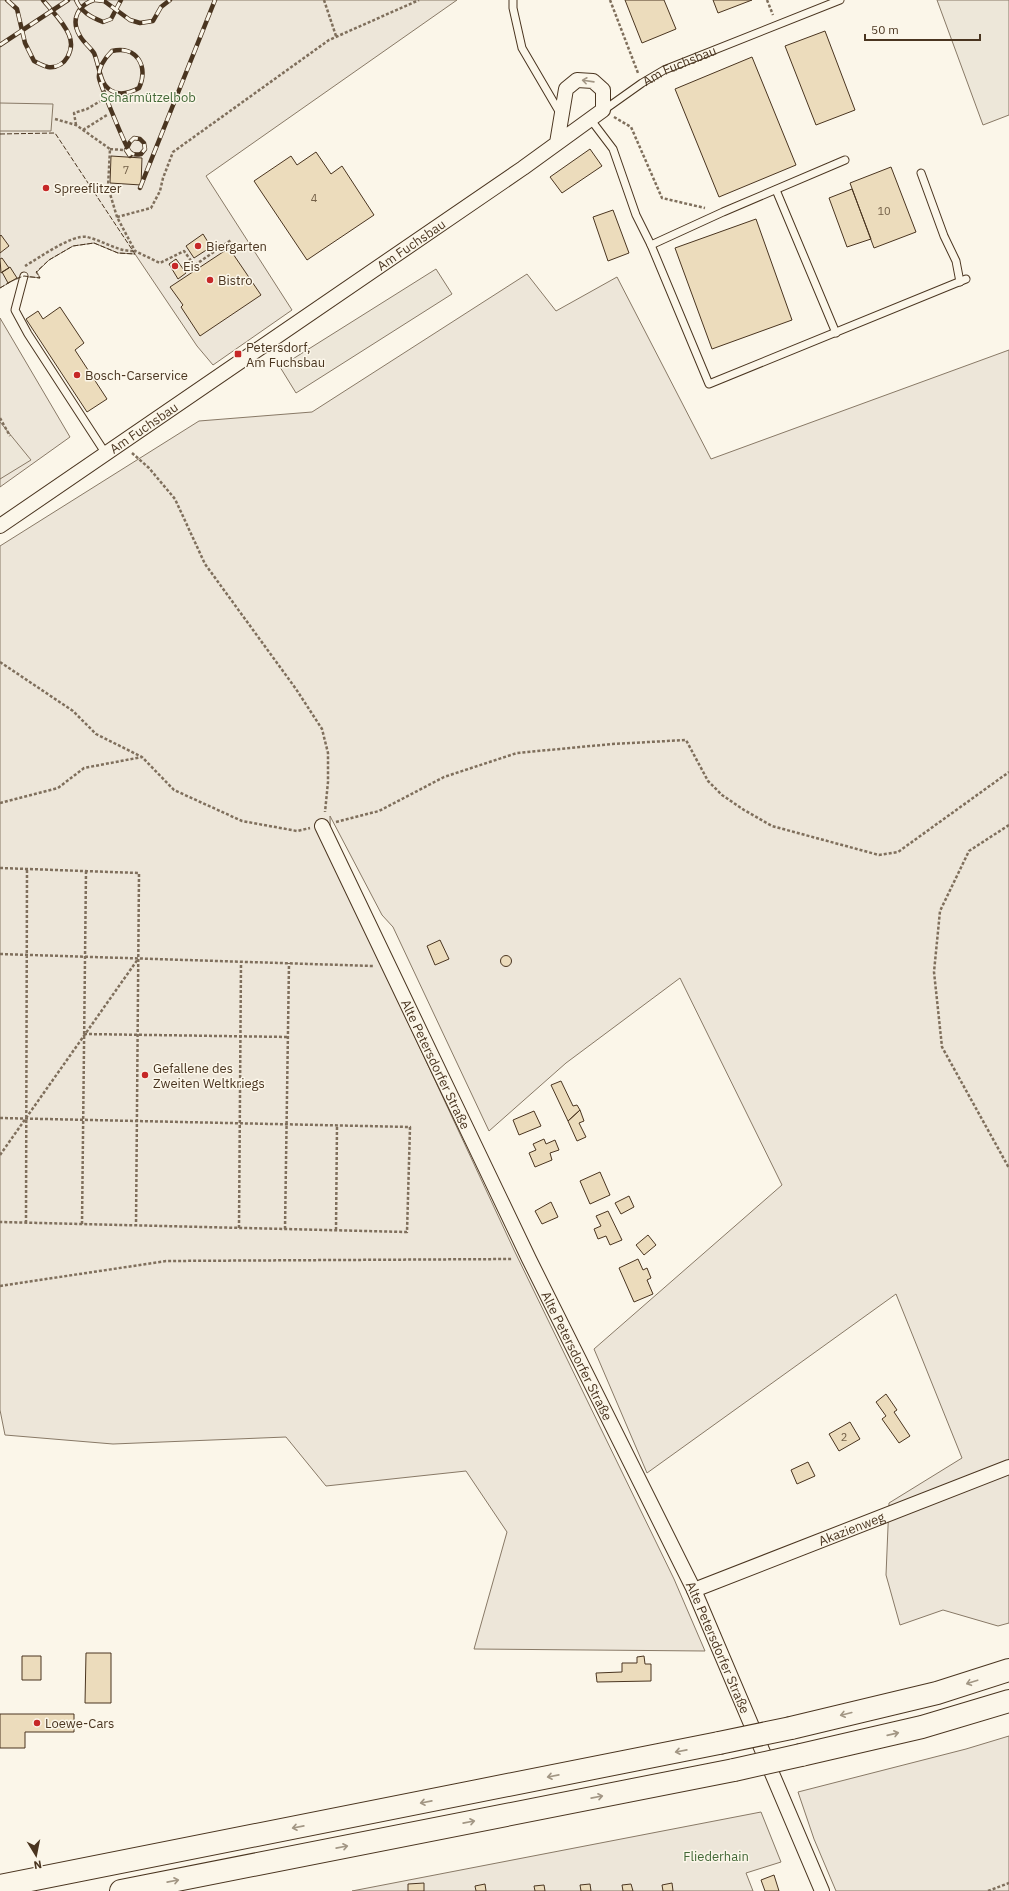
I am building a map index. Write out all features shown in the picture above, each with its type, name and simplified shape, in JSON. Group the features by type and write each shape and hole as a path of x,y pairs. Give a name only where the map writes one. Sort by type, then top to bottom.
{"highway":[{"path":"0,1886 791,1728 937,1692 1009,1670"},
{"path":"121,1891 734,1770 922,1727 1009,1701"}],"street":[{"path":"557,143 566,90 577,80 593,80 603,90 603,110"},
{"name":"Am Fuchsbau","path":"0,526 523,168 603,110"},
{"name":"Alte Petersdorfer Straße","path":"322,826 529,1259 694,1590 822,1891"},
{"name":"Akazienweg","path":"694,1590 1009,1467"}],"lane":[{"path":"513,0 513,8 522,48 562,114"},
{"name":"Am Fuchsbau","path":"603,110 664,70 840,0"},
{"path":"591,120 613,150 636,215 651,245 709,384 963,280 944,236 921,173"},
{"path":"651,245 723,212 846,160"},
{"path":"776,190 836,333"},
{"path":"24,276 15,310 28,334 106,454"}],"path":[{"path":"324,0 336,36"},
{"path":"117,217 151,208 160,191 163,178 173,152 336,36 419,0"},
{"path":"610,0 642,83"},
{"path":"767,0 777,25"},
{"path":"76,125 74,113 87,109 102,100"},
{"path":"603,110 631,127 662,198 723,212"},
{"path":"83,130 107,115"},
{"path":"55,119 76,125 110,149 123,150"},
{"path":"110,149 108,187 117,217 136,251"},
{"path":"24,276 24,267 74,239 86,237 118,248 136,251 160,263 184,251 198,269"},
{"path":"195,265 231,240"},
{"path":"0,418 10,436"},
{"path":"122,443 149,468 175,499 205,564 296,689 322,729 328,753 326,808 322,826"},
{"path":"0,662 73,711 96,734 142,757 174,790 242,821 298,831 379,811 444,777 517,753 612,744 686,740 708,782 722,795 744,810 772,826 879,855 898,852 1009,772"},
{"path":"0,803 58,788 84,768 142,757"},
{"path":"1009,825 969,851 940,911 934,972 942,1047 1009,1168"},
{"path":"0,868 139,873 136,1226"},
{"path":"26,1223 25,1119 27,869"},
{"path":"82,1224 86,871"},
{"path":"0,954 390,966"},
{"path":"0,1155 138,958"},
{"path":"239,1228 241,962"},
{"path":"285,1229 289,963"},
{"path":"84,1034 288,1037"},
{"path":"0,1118 410,1127 407,1232 0,1222"},
{"path":"336,1230 337,1125"},
{"path":"0,1286 166,1261 529,1259"},
{"path":"988,1891 1009,1883"}],"green space":[{"name":"Scharmützelbob","path":"0,0 457,0 206,176 292,310 213,365 197,346 135,254 118,253 94,243 73,246 49,260 37,272 40,278 19,278 0,288"},
{"path":"527,274 556,311 617,277 711,459 1009,350 1009,1623 998,1626 943,1610 900,1625 886,1575 889,1503 962,1458 896,1294 647,1473 594,1349 782,1185 680,978 566,1063 489,1131 393,927 382,915 330,816 331,857 514,1250 674,1579 705,1651 474,1649 507,1532 466,1471 326,1486 286,1437 113,1444 5,1435 0,1410 0,546 199,421 312,412"},
{"path":"0,318 70,437 0,487"},
{"path":"1009,1736 1009,1891 836,1891 814,1839 798,1792 966,1749"},
{"name":"Fliederhain","path":"761,1812 781,1862 746,1873 753,1891 352,1891"}],"shaded area":[{"path":"937,0 1009,0 1009,115 983,125"},
{"path":"0,103 53,104 51,131 0,131"},
{"path":"436,269 452,294 296,393 280,367"},
{"path":"0,422 31,460 0,479"}],"building":[{"path":"625,0 664,0 676,29 642,43"},
{"path":"713,0 752,0 718,13"},
{"path":"825,31 855,110 816,125 785,46"},
{"path":"752,57 796,165 719,197 675,89"},
{"path":"590,149 602,166 562,193 550,177"},
{"path":"316,152 331,174 342,166 374,215 307,260 254,181 291,156 297,165"},
{"path":"111,156 142,158 141,185 110,183"},
{"path":"891,167 916,232 874,248 850,183"},
{"path":"852,189 871,239 847,247 829,198"},
{"path":"613,210 629,253 608,261 593,217"},
{"path":"756,219 792,320 712,349 675,248"},
{"name":"Biergarten","path":"203,234 211,247 194,258 186,246"},
{"path":"1,235 9,246 0,253 0,236"},
{"path":"229,248 261,295 200,336 181,307 183,305 170,287"},
{"path":"2,258 9,268 1,273 0,259"},
{"path":"176,259 186,273 178,279 169,264"},
{"path":"10,267 17,278 8,283 2,272"},
{"name":"Bosch-Carservice","path":"60,307 84,343 75,350 107,399 87,412 26,319 38,311 43,319"},
{"path":"440,940 449,959 435,965 427,946"},
{"path":"504,956 508,956 510,957 510,965 504,966 501,963 501,959"},
{"path":"561,1081 573,1106 577,1105 580,1110 568,1121 551,1085"},
{"path":"580,1110 584,1121 579,1123 586,1137 577,1141 568,1121"},
{"path":"534,1111 541,1126 519,1135 513,1120"},
{"path":"544,1139 546,1144 555,1140 559,1150 550,1153 552,1160 535,1167 529,1153 536,1150 533,1144"},
{"path":"600,1172 610,1195 590,1204 580,1181"},
{"path":"629,1196 634,1207 621,1214 615,1203"},
{"path":"551,1202 558,1217 542,1224 535,1211"},
{"path":"608,1211 622,1240 610,1245 606,1236 598,1239 594,1229 601,1226 596,1216"},
{"path":"648,1235 656,1245 644,1255 636,1245"},
{"path":"638,1259 643,1270 647,1268 651,1278 647,1280 653,1294 634,1302 619,1268"},
{"path":"886,1394 897,1410 894,1412 910,1436 899,1443 882,1419 886,1416 876,1402"},
{"path":"850,1422 860,1439 839,1451 829,1434"},
{"path":"808,1462 815,1476 797,1484 791,1470"},
{"path":"86,1653 111,1653 111,1703 85,1703"},
{"path":"22,1656 41,1656 41,1680 22,1680"},
{"path":"644,1656 645,1664 651,1664 651,1681 597,1682 596,1673 622,1672 622,1663 637,1663 637,1657"},
{"name":"Loewe-Cars","path":"0,1714 74,1714 74,1732 25,1732 25,1748 0,1748"},
{"path":"774,1875 779,1891 765,1891 761,1880"},
{"path":"424,1883 424,1891 408,1891 408,1884"},
{"path":"672,1883 673,1891 663,1891 662,1885"},
{"path":"485,1884 486,1891 476,1891 475,1886"},
{"path":"590,1884 591,1891 581,1891 580,1885"},
{"path":"631,1884 633,1891 623,1891 622,1885"},
{"path":"544,1885 545,1891 535,1891 534,1886"}],"railway":[{"path":"7,0 17,9 25,43 34,61 46,67 54,67 60,65 68,57 71,40 64,25 43,0"},
{"path":"0,45 68,0"},
{"path":"76,0 87,14 103,22 111,19 121,0"},
{"path":"94,0 88,2 80,9 77,14 76,24 77,30 94,53 97,61 99,70 100,75 105,85 117,93 130,92 139,88 143,73 139,59 128,51 121,50 112,51 102,63 100,70 99,74 100,83 124,140 128,148 130,152 132,154 141,154 145,149 144,143 140,139 134,138 130,142 126,150 130,156"},
{"path":"95,0 104,1 130,20 140,23 153,21 161,7 170,0"},
{"path":"140,188 215,0"}],"fence":[{"path":"0,134 55,133 135,254 118,253 94,243 73,246 49,260 36,272 40,278 24,276 15,279"},
{"path":"0,288 10,282"}],"place":[{"name":"Spreeflitzer","path":"46,188"},
{"name":"Biergarten","path":"198,246"},
{"name":"Eis","path":"175,266"},
{"name":"Bistro","path":"210,280"},
{"name":"Petersdorf, Am Fuchsbau","path":"238,354"},
{"name":"Bosch-Carservice","path":"77,375"},
{"name":"Gefallene des Zweiten Weltkriegs","path":"145,1075"},
{"name":"Loewe-Cars","path":"37,1723"}]}
